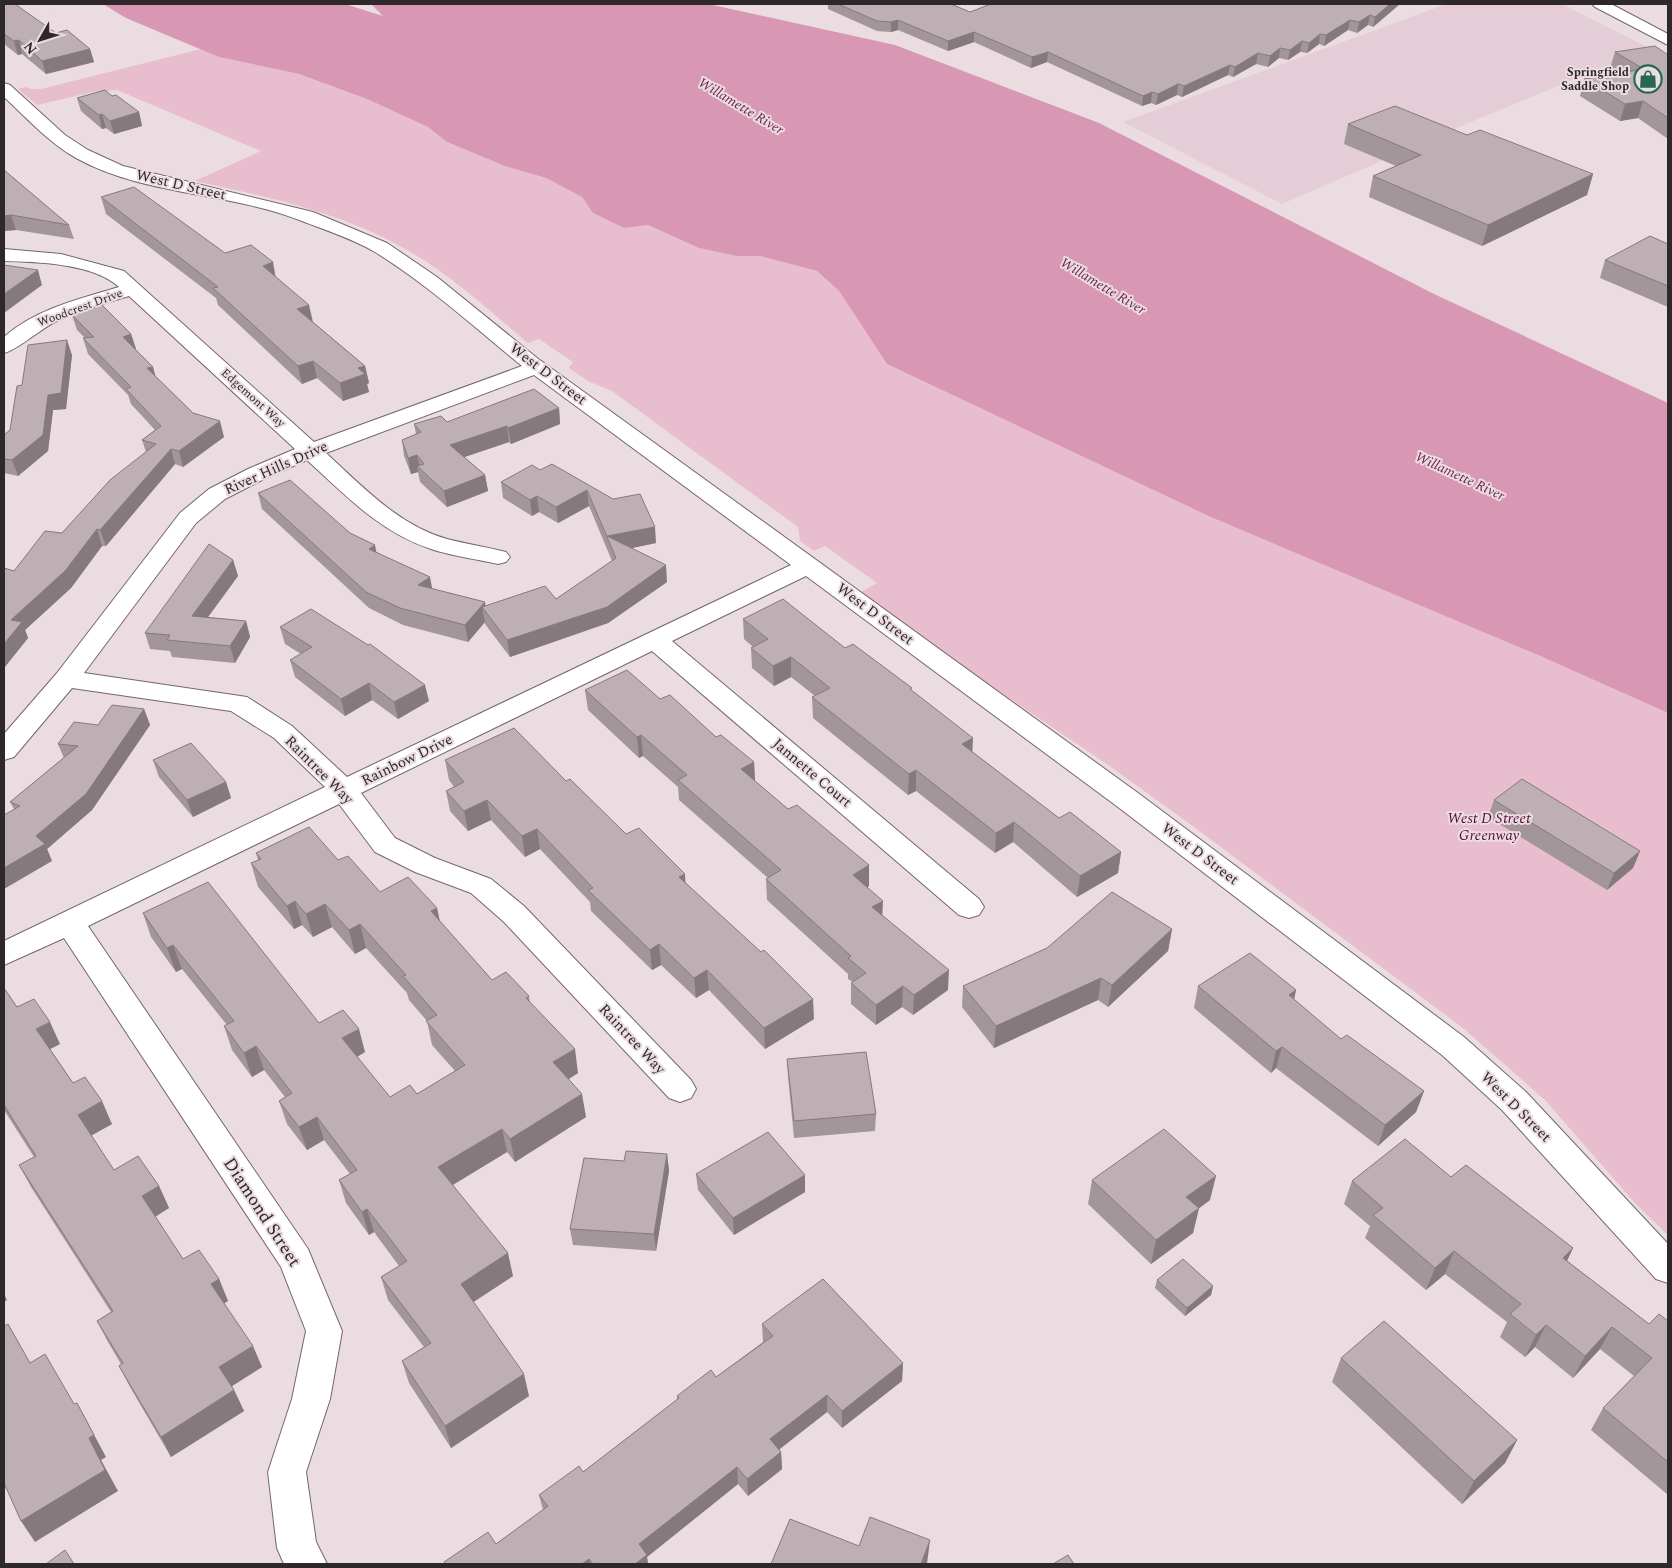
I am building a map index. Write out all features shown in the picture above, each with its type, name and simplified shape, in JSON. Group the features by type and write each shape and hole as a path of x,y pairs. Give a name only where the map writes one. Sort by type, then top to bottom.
{"street":[{"path":"1600,4 1668,40"},
{"name":"West D Street","path":"4,88 59,139 82,154 117,170 306,216 380,247 430,280 537,367 1128,800 1453,1046 1514,1101 1668,1268"},
{"name":"Edgemont Way","path":"4,255 42,256 84,263 117,275 377,512 404,529 438,544 498,557"},
{"name":"Woodcrest Drive","path":"4,347 34,324 75,307 132,289"},
{"name":"River Hills Drive","path":"4,751 66,679 188,518 217,494 256,474 311,452 537,367"},
{"name":"Rainbow Drive","path":"4,954 809,565"},
{"name":"Jannette Court","path":"655,640 969,907"},
{"name":"Raintree Way","path":"66,679 238,703 283,732 344,790 386,846 425,865 481,886 514,914 680,1089"},
{"name":"Diamond Street","path":"69,922 296,1260 324,1331 311,1399 287,1472 297,1548 307,1564"}],"shaded area":[{"path":"1447,4 1562,4 1649,48 1471,122 1282,204 1123,122"}],"green space":[{"name":"West D Street Greenway","path":"201,49 219,57 299,74 367,99 428,127 447,142 505,166 546,178 582,197 593,213 624,228 648,225 699,248 736,256 760,256 817,271 839,291 887,364 1668,713 1668,1235 1635,1203 1545,1100 1463,1028 1107,764 943,654 861,592 877,583 825,546 814,551 800,541 798,527 612,391 588,381 569,368 573,362 539,339 528,343 444,274 414,254 388,240 335,217 308,208 195,181 261,151 117,90 93,92 37,105 18,89 26,87 41,89"}],"water":[{"name":"Willamette River","path":"103,4 345,4 383,16 371,4 708,4 895,45 1099,123 1434,294 1668,403 1668,713 1538,655 1211,517 887,364 839,291 817,271 760,256 736,256 699,248 648,225 624,228 593,213 582,197 546,178 505,166 447,142 428,127 367,99 299,74 219,57 126,18"}],"building":[{"path":"4,4 15,4 56,33 67,30 90,49 42,61 19,40 14,41 4,34"},
{"path":"838,4 951,4 970,12 991,4 1390,4 1375,17 1370,15 1359,22 1350,20 1326,35 1320,34 1309,43 1302,41 1290,50 1280,48 1270,56 1258,53 1235,67 1230,65 1184,86 1178,84 1158,94 1152,92 1143,96 1048,52 1032,57 974,32 948,41 898,20 891,22 877,21"},
{"path":"1655,46 1668,55 1668,118 1643,101 1625,104 1584,79 1644,69 1615,52"},
{"path":"105,90 112,96 116,95 139,112 110,121 77,98"},
{"path":"1395,106 1467,135 1480,130 1593,174 1488,225 1373,176 1421,155 1348,124"},
{"path":"4,170 69,225 11,215 4,216"},
{"path":"134,187 225,253 251,245 273,262 263,266 309,305 297,309 365,366 358,368 365,374 340,383 313,361 298,366 213,288 218,287 101,197"},
{"path":"1650,236 1668,244 1668,286 1605,260"},
{"path":"4,265 38,270 4,294"},
{"path":"102,305 131,334 123,337 153,367 147,368 193,413 220,421 179,451 171,449 100,530 97,529 65,571 11,620 22,622 4,644 4,568 14,571 45,531 62,533 110,480 156,444 142,440 161,426 126,389 131,387 83,338 94,337 72,315"},
{"path":"67,340 61,393 48,395 43,435 12,460 4,459 4,435 10,430 17,386 22,385 28,345"},
{"path":"534,389 559,408 508,428 507,426 450,445 485,475 444,491 417,466 424,464 417,455 408,458 402,440 421,432 414,424 441,416 447,422"},
{"path":"552,464 613,499 640,494 655,527 607,536 666,565 607,607 507,640 482,607 545,586 556,599 616,558 587,490 556,507 537,496 530,500 501,482 532,465 540,470"},
{"path":"290,480 350,533 375,545 369,549 430,577 418,585 485,602 465,625 400,608 366,592 258,493"},
{"path":"209,544 233,560 192,616 246,621 230,646 167,640 170,635 145,633"},
{"path":"783,599 845,648 853,644 912,688 910,689 973,738 962,744 1059,818 1070,812 1121,852 1080,876 1014,822 996,833 916,770 909,774 812,697 830,688 791,657 773,666 751,648 768,639 743,619"},
{"path":"311,609 368,645 370,644 425,685 394,702 369,683 341,699 290,660 312,647 280,627"},
{"path":"627,670 660,699 670,695 716,737 721,735 754,762 741,769 788,809 797,805 869,865 853,875 883,901 872,907 949,970 914,995 903,986 876,1005 851,983 866,973 848,958 851,956 766,879 781,870 678,780 687,775 641,735 637,737 585,690"},
{"path":"112,705 144,709 86,794 36,836 45,844 4,868 4,815 20,806 10,802 78,746 58,744 74,722 98,725"},
{"path":"514,728 566,781 570,779 626,834 639,828 685,874 679,877 761,952 764,950 813,999 764,1028 707,970 694,978 659,944 650,950 588,890 593,888 537,829 522,836 487,800 464,811 446,791 464,782 445,760"},
{"path":"191,743 226,782 187,800 153,760"},
{"path":"1522,779 1640,851 1614,873 1494,800"},
{"path":"309,827 338,860 348,856 380,892 408,877 437,908 431,911 492,980 506,972 529,996 526,998 575,1049 553,1062 582,1094 510,1139 502,1129 438,1167 508,1253 461,1284 524,1374 445,1426 402,1361 431,1343 381,1277 407,1261 367,1209 362,1212 339,1180 357,1170 317,1117 299,1127 279,1101 292,1093 256,1046 244,1053 224,1026 234,1021 173,945 167,948 143,913 208,882 319,1023 343,1010 359,1029 342,1038 390,1097 410,1085 417,1094 465,1065 426,1021 437,1015 403,976 406,975 360,924 349,930 325,904 306,914 295,901 287,906 251,863 261,859 256,853"},
{"path":"1112,892 1172,929 1112,985 1101,978 996,1026 963,986 1047,948"},
{"path":"1250,953 1296,990 1289,995 1341,1039 1347,1035 1424,1091 1385,1125 1282,1047 1276,1051 1198,986"},
{"path":"4,988 17,1007 34,999 50,1022 36,1029 73,1083 85,1077 102,1101 78,1115 114,1170 138,1156 159,1186 142,1196 183,1259 199,1250 219,1279 211,1284 253,1346 219,1367 234,1390 161,1437 119,1366 123,1363 97,1321 113,1311 19,1165 36,1156 4,1105"},
{"path":"866,1052 876,1114 794,1121 787,1059"},
{"path":"1164,1129 1216,1176 1186,1197 1199,1208 1156,1240 1092,1180"},
{"path":"768,1132 805,1175 733,1218 696,1174"},
{"path":"1405,1139 1451,1177 1466,1165 1573,1248 1563,1258 1649,1324 1659,1314 1668,1321 1668,1462 1603,1408 1652,1358 1612,1327 1585,1356 1546,1325 1536,1335 1510,1314 1521,1304 1454,1251 1435,1268 1373,1215 1383,1208 1352,1181"},
{"path":"626,1151 667,1154 654,1234 570,1229 584,1158 624,1161"},
{"path":"1183,1259 1213,1286 1187,1308 1157,1280"},
{"path":"823,1279 903,1363 842,1411 827,1395 770,1439 781,1452 747,1479 737,1467 639,1544 647,1555 635,1564 593,1564 589,1559 582,1564 446,1564 444,1562 488,1532 496,1544 548,1506 539,1495 579,1466 583,1472 679,1398 677,1396 711,1370 716,1377 773,1336 762,1324"},
{"path":"1384,1321 1517,1440 1474,1481 1341,1358"},
{"path":"8,1324 30,1363 45,1354 74,1404 77,1403 94,1435 89,1438 105,1470 21,1521 4,1483 4,1326"},
{"path":"870,1517 930,1540 921,1564 771,1564 790,1519 859,1546"},
{"path":"65,1550 74,1564 46,1564"},
{"path":"1068,1555 1074,1564 1053,1564"}],"place":[{"name":"Springfield Saddle Shop","path":"1648,79"}]}
